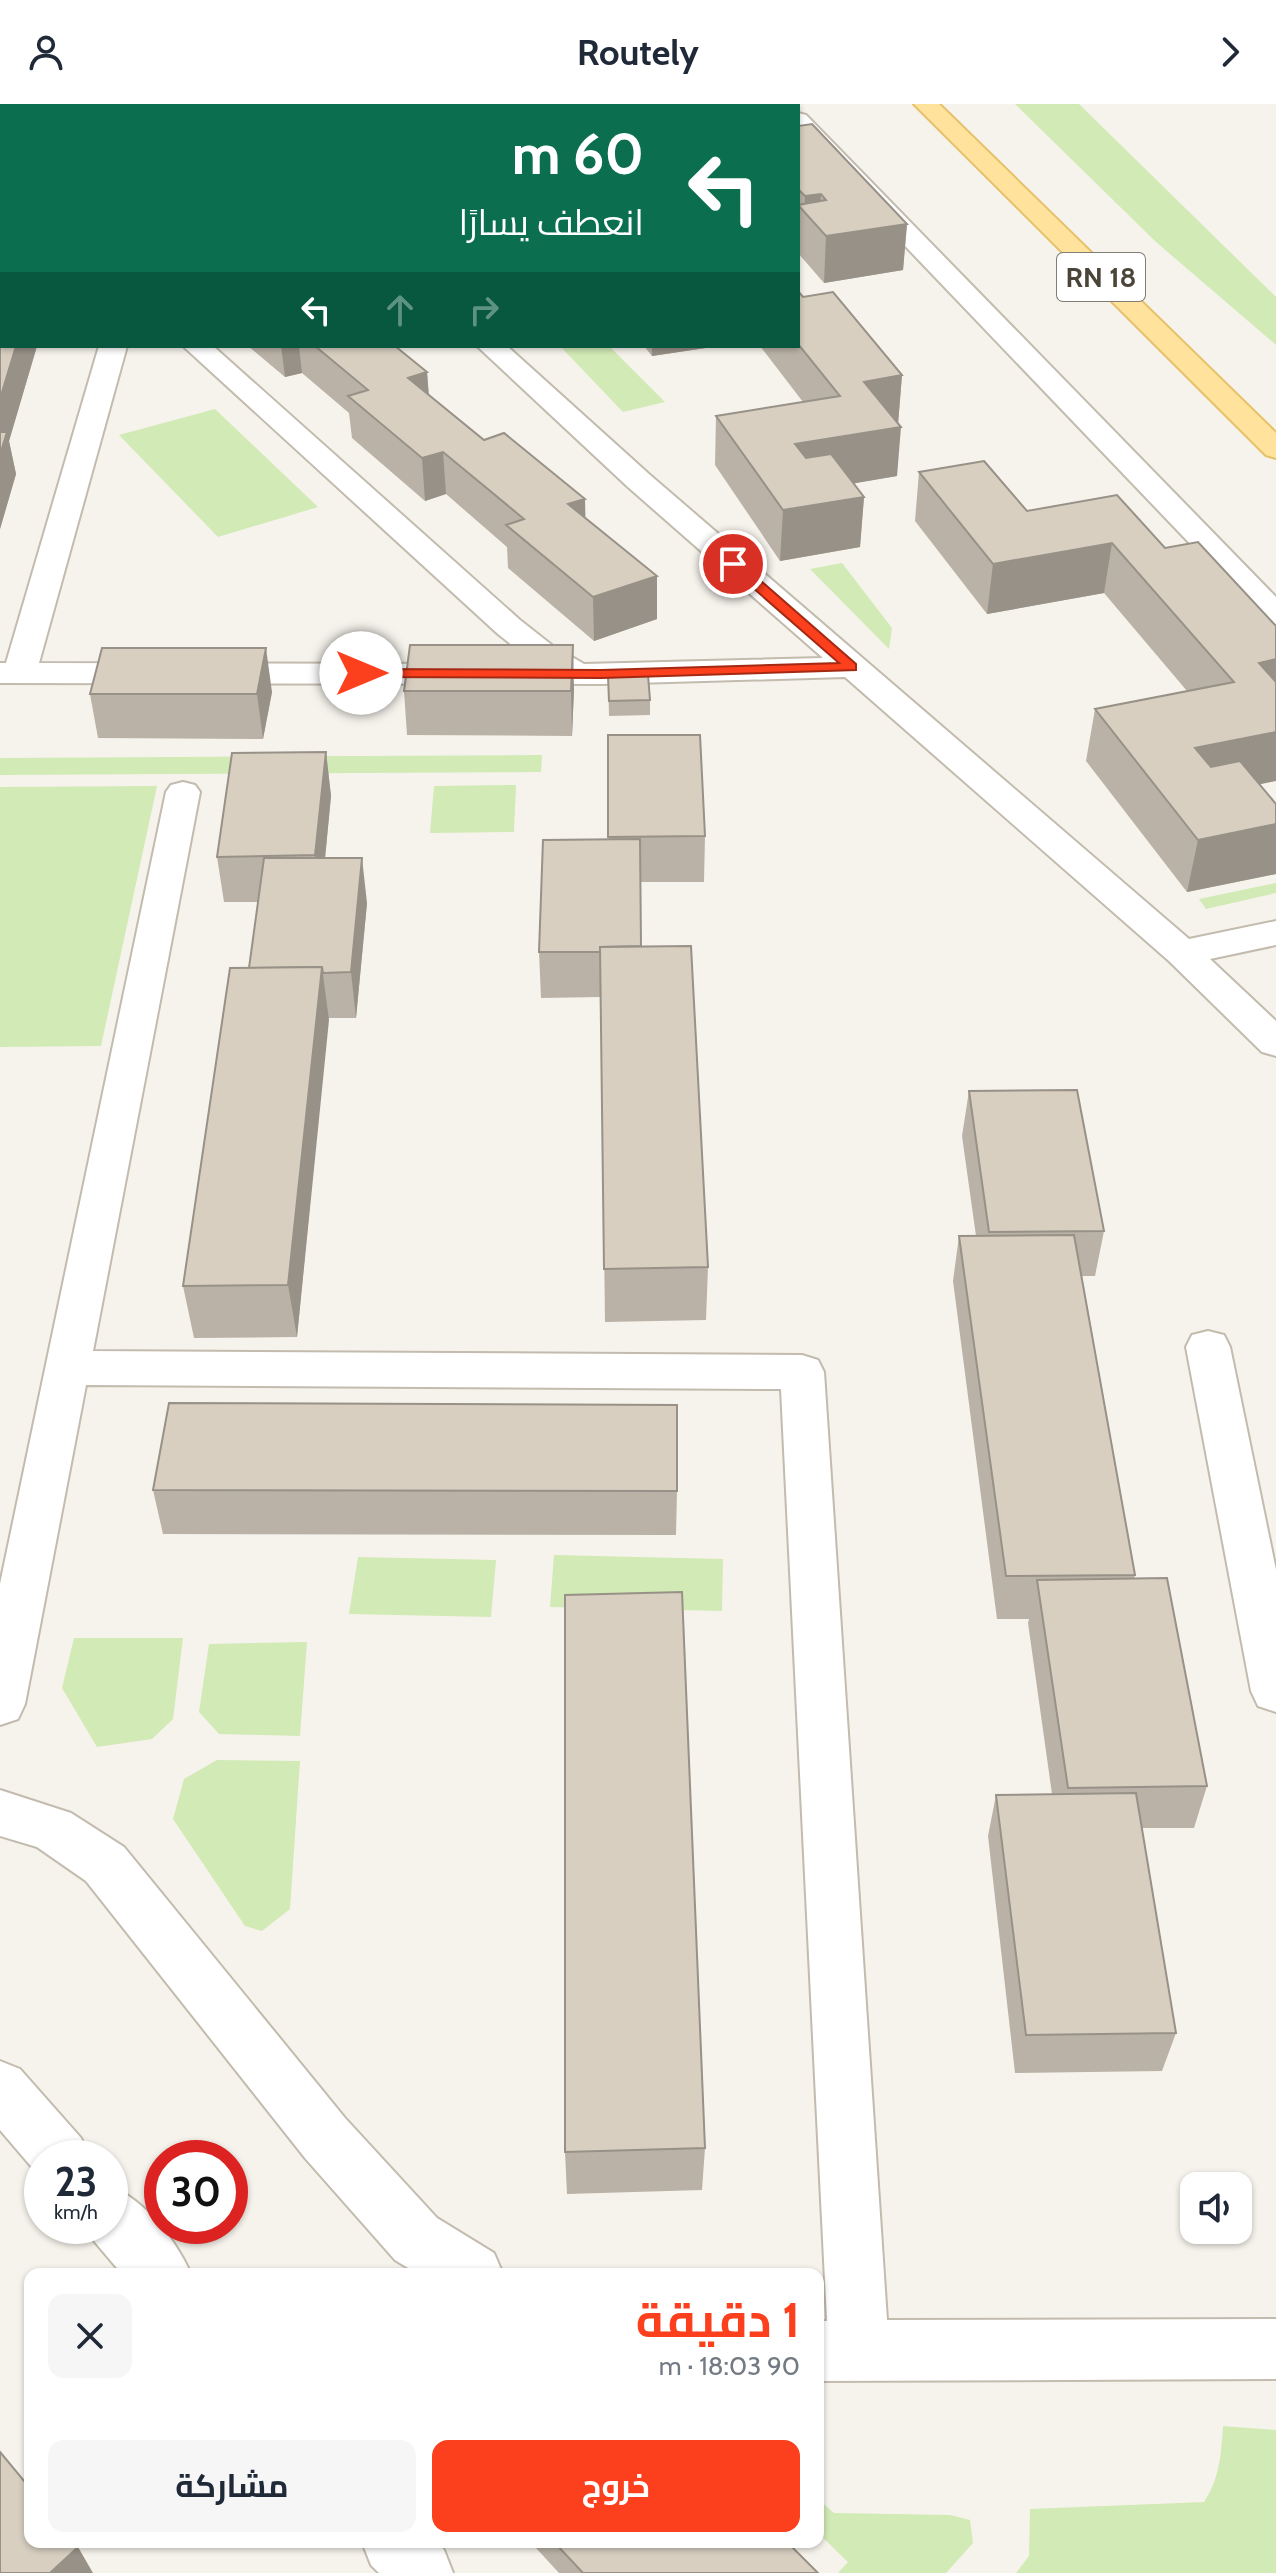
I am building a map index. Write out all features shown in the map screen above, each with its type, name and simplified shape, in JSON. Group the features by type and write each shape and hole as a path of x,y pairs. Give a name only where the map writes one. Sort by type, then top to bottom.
{"main road":[{"name":"RN 18","path":"926,104 1276,449"}],"street":[{"path":"800,122 1276,615"},
{"path":"112,348 10,673 577,674 851,667"},
{"path":"199,348 509,627 541,653 577,674"},
{"path":"493,348 851,667 1182,953 1276,1043"},
{"path":"0,1704 183,792"},
{"path":"1182,953 1276,933"},
{"path":"1208,1347 1276,1691"},
{"path":"68,1368 802,1372 839,2352 1276,2349"},
{"path":"0,1813 53,1829 105,1864 335,2150 416,2239 463,2268"},
{"path":"0,2088 45,2140"},
{"path":"128,2236 156,2268"},
{"path":"399,2548 421,2573"}],"green space":[{"path":"1015,104 1079,104 1276,297 1276,345 1156,242"},
{"path":"562,348 611,348 665,402 623,412"},
{"path":"215,409 318,507 218,537 119,435"},
{"path":"842,563 892,628 889,649 810,569"},
{"path":"542,755 541,772 0,775 0,758"},
{"path":"516,785 514,832 430,833 434,786"},
{"path":"157,786 101,1046 0,1047 0,787"},
{"path":"1276,883 1276,893 1206,909 1199,899"},
{"path":"554,1555 723,1559 722,1611 550,1607"},
{"path":"358,1557 496,1560 491,1617 349,1614"},
{"path":"74,1638 183,1638 173,1719 152,1739 97,1747 62,1688"},
{"path":"307,1642 300,1736 219,1734 199,1712 209,1644"},
{"path":"217,1760 300,1761 290,1909 262,1931 245,1926 173,1819 184,1779"},
{"path":"1223,2426 1276,2430 1276,2573 1016,2573 1029,2556 1030,2509 1204,2502 1217,2475"},
{"path":"824,2504 834,2513 950,2515 970,2520 973,2543 946,2573 838,2573 848,2562 824,2539"}],"building":[{"path":"812,124 907,224 826,236 800,207 800,205 826,200 821,194 805,196 800,191 800,126"},
{"path":"833,292 902,375 864,382 901,427 795,444 806,458 831,454 864,497 783,510 716,416 840,396 800,346 800,293 803,297"},
{"path":"0,348 15,348 0,399"},
{"path":"317,348 397,348 427,372 408,378 484,440 504,433 585,499 568,504 657,576 593,597 506,525 524,519 443,452 422,458 348,396 368,390"},
{"path":"0,432 7,432 0,455"},
{"path":"984,461 1027,511 1117,495 1165,548 1198,542 1276,626 1276,659 1259,663 1276,682 1276,732 1195,748 1211,767 1240,761 1276,804 1276,824 1198,840 1095,709 1234,682 1112,543 993,564 919,472"},
{"path":"410,645 573,645 571,691 404,691"},
{"path":"102,648 266,648 257,694 90,694"},
{"path":"648,675 650,700 609,701 608,676"},
{"path":"608,735 700,735 705,836 608,837"},
{"path":"326,752 315,855 217,857 232,753"},
{"path":"640,839 641,946 600,947 600,952 539,952 543,840"},
{"path":"264,858 362,858 351,972 323,973 322,967 249,968"},
{"path":"691,946 708,1267 604,1269 600,947"},
{"path":"322,967 288,1285 183,1286 230,968"},
{"path":"1077,1090 1104,1231 989,1232 969,1091"},
{"path":"1074,1235 1135,1575 1006,1576 959,1236"},
{"path":"169,1403 677,1405 677,1491 153,1490"},
{"path":"1167,1578 1207,1786 1068,1788 1037,1580"},
{"path":"682,1592 705,2148 565,2152 565,1595"},
{"path":"1136,1793 1176,2033 1026,2035 996,1795"},
{"path":"0,2452 24,2481 24,2548 77,2548 50,2573 0,2573"},
{"path":"560,2548 793,2548 818,2573 583,2573"}],"route":[{"path":"361,673 601,674 851,667 733,564"}]}
